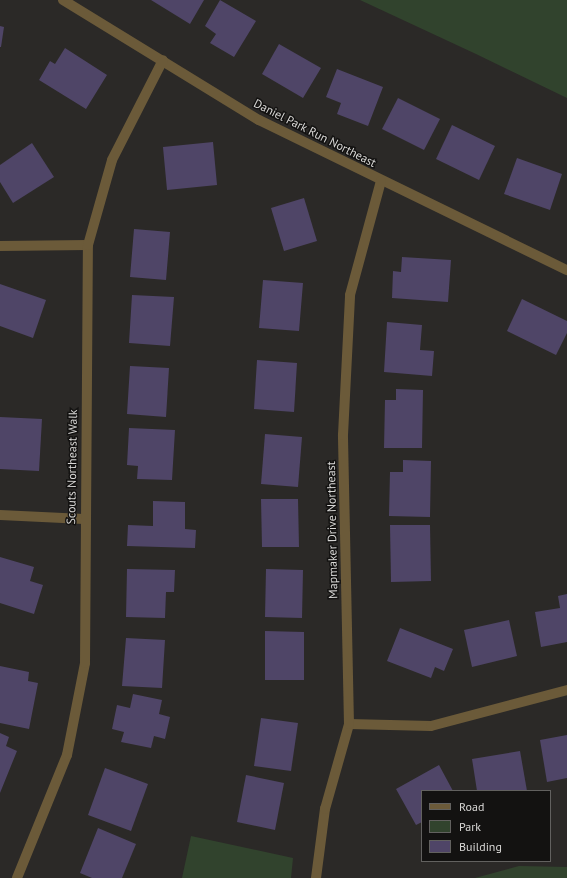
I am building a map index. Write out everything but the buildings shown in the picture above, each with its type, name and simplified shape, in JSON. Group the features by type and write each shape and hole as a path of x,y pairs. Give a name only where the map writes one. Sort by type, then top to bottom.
{"street":[{"name":"Daniel Park Run Northeast","path":"63,0 259,120 381,181 567,270"},
{"name":"Scouts Northeast Walk","path":"17,878 66,755 85,662 84,519 88,245 112,160 163,60"},
{"name":"Mapmaker Drive Northeast","path":"316,878 325,809 348,724 343,435 350,295 381,181"},
{"path":"0,246 88,245"},
{"path":"0,515 84,519"},
{"path":"348,724 431,726 567,690"}],"green space":[{"path":"360,0 567,0 567,98 476,54"},
{"path":"191,836 293,858 291,878 182,878"},
{"path":"519,866 567,867 567,878 475,878"}]}
